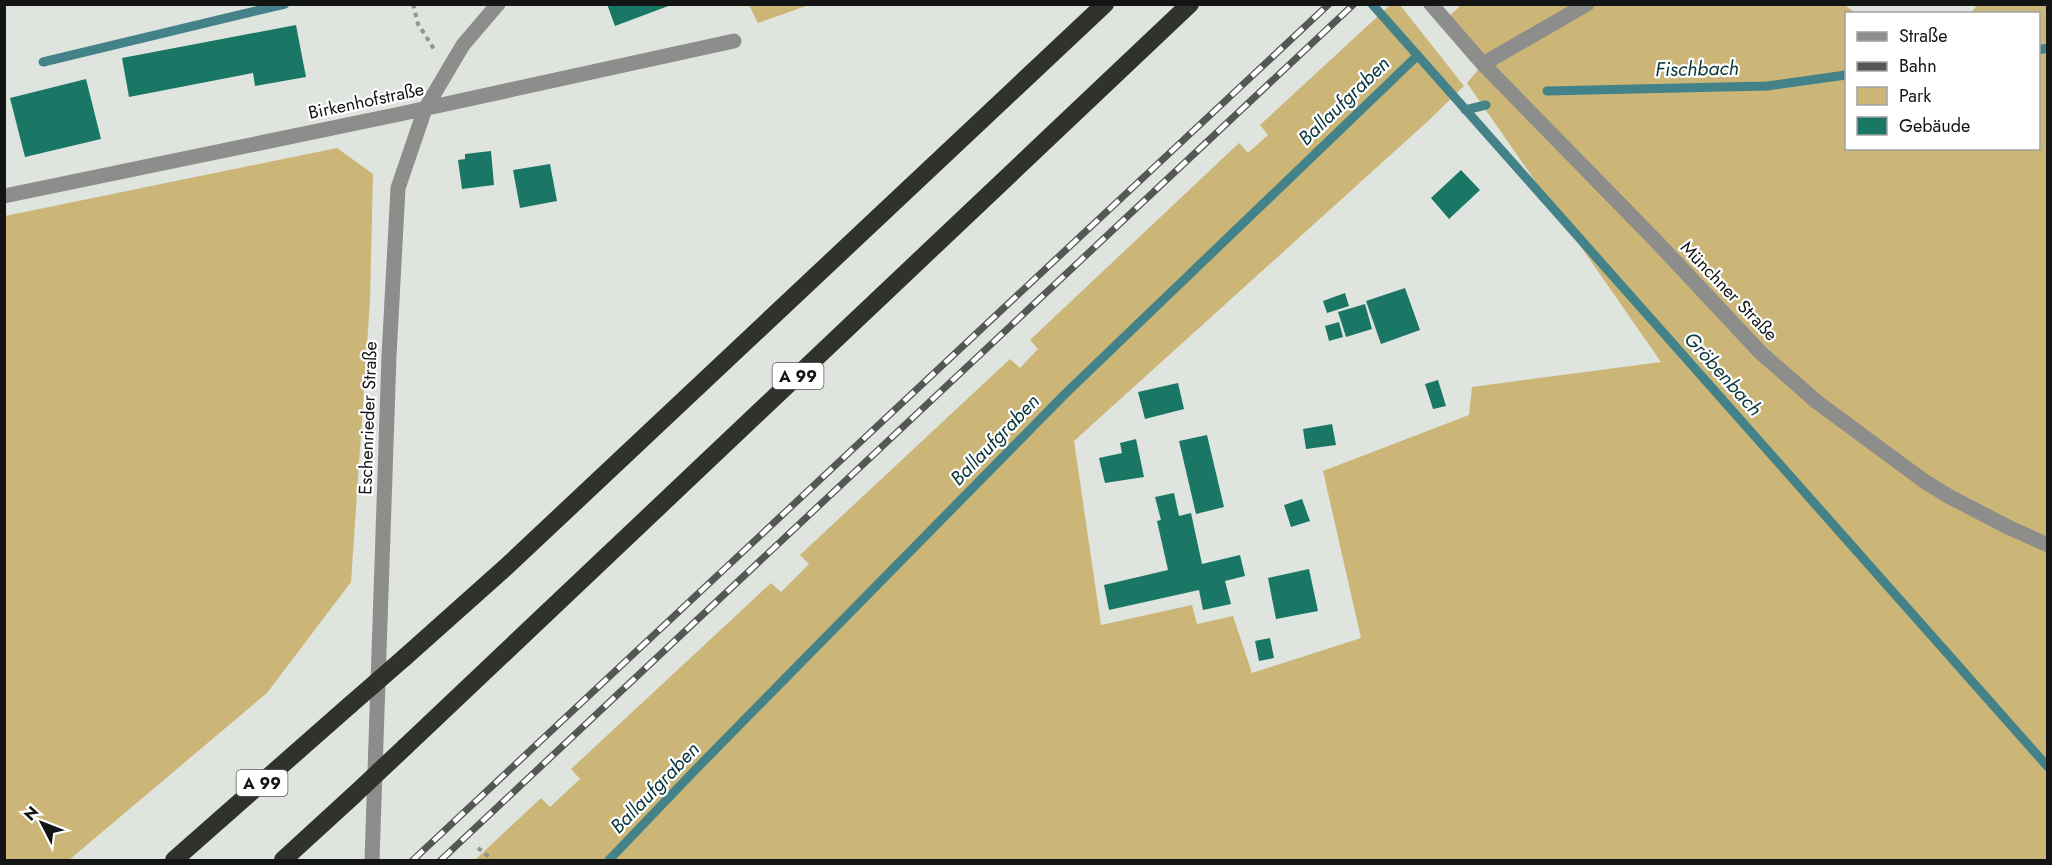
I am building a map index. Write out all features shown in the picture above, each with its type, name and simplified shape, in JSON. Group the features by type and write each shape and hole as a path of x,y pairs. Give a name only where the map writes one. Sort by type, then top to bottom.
{"highway":[{"name":"A 99","path":"174,861 506,567 1106,4"},
{"name":"A 99","path":"283,861 1190,4"}],"street":[{"name":"Eschenrieder Straße","path":"372,861 389,367 398,188 425,109 463,45 498,4"},
{"name":"Münchner Straße","path":"1431,4 1483,64 1656,241 1761,353 1817,402 1932,486 2010,528 2048,545"},
{"path":"1483,64 1587,4"},
{"name":"Birkenhofstraße","path":"4,196 425,109 734,41"}],"path":[{"path":"413,4 418,24 447,70"},
{"path":"478,848 493,861"}],"green space":[{"path":"749,5 809,5 758,23"},
{"path":"1390,5 1400,5 1464,86 1074,441 1101,625 1192,605 1197,624 1233,616 1252,673 1361,638 1323,471 1469,415 1472,387 1661,362 1467,83 1483,64 1445,20 1461,5 1845,5 1854,12 1845,12 1845,150 2040,150 2040,12 1972,12 1977,5 2047,5 2047,860 475,860 541,798 550,807 580,779 571,769 771,583 781,592 809,564 800,555 1010,359 1020,368 1038,349 1030,340 1239,143 1248,153 1268,135 1260,125"},
{"path":"337,148 373,174 370,301 351,582 267,693 69,860 5,860 5,216"}],"building":[{"path":"607,4 671,4 671,5 615,26"},
{"path":"296,25 306,77 255,86 253,73 129,97 122,58"},
{"path":"86,79 101,139 25,157 10,98"},
{"path":"491,151 494,185 462,189 458,160 465,159 465,154"},
{"path":"550,164 557,201 520,208 513,170"},
{"path":"1461,170 1480,190 1449,219 1431,198"},
{"path":"1405,288 1420,330 1381,344 1366,301"},
{"path":"1345,293 1349,306 1327,313 1323,301"},
{"path":"1365,304 1372,329 1346,337 1338,312"},
{"path":"1339,322 1343,337 1329,341 1325,326"},
{"path":"1438,380 1446,406 1433,409 1425,384"},
{"path":"1178,383 1184,409 1145,419 1138,392"},
{"path":"1332,424 1336,445 1306,449 1303,429"},
{"path":"1207,435 1224,507 1196,514 1179,441"},
{"path":"1136,439 1144,477 1105,483 1099,458 1122,453 1120,443"},
{"path":"1174,493 1179,516 1191,513 1202,564 1240,555 1245,576 1225,581 1231,604 1203,610 1199,590 1109,610 1104,585 1168,570 1157,521 1161,520 1155,497"},
{"path":"1302,499 1310,521 1291,527 1284,505"},
{"path":"1309,569 1318,611 1276,619 1268,578"},
{"path":"1270,638 1274,658 1259,661 1255,641"}],"waterway":[{"path":"43,62 285,4"},
{"name":"Gröbenbach","path":"1372,4 2048,767"},
{"name":"Fischbach","path":"2040,50 2048,48"},
{"name":"Ballaufgraben","path":"609,860 1066,393 1417,56"},
{"name":"Fischbach","path":"1547,91 1767,86 1845,75"},
{"path":"1465,110 1486,105"}],"railway":[{"path":"413,860 1329,4"},
{"path":"441,860 1354,4"}]}
